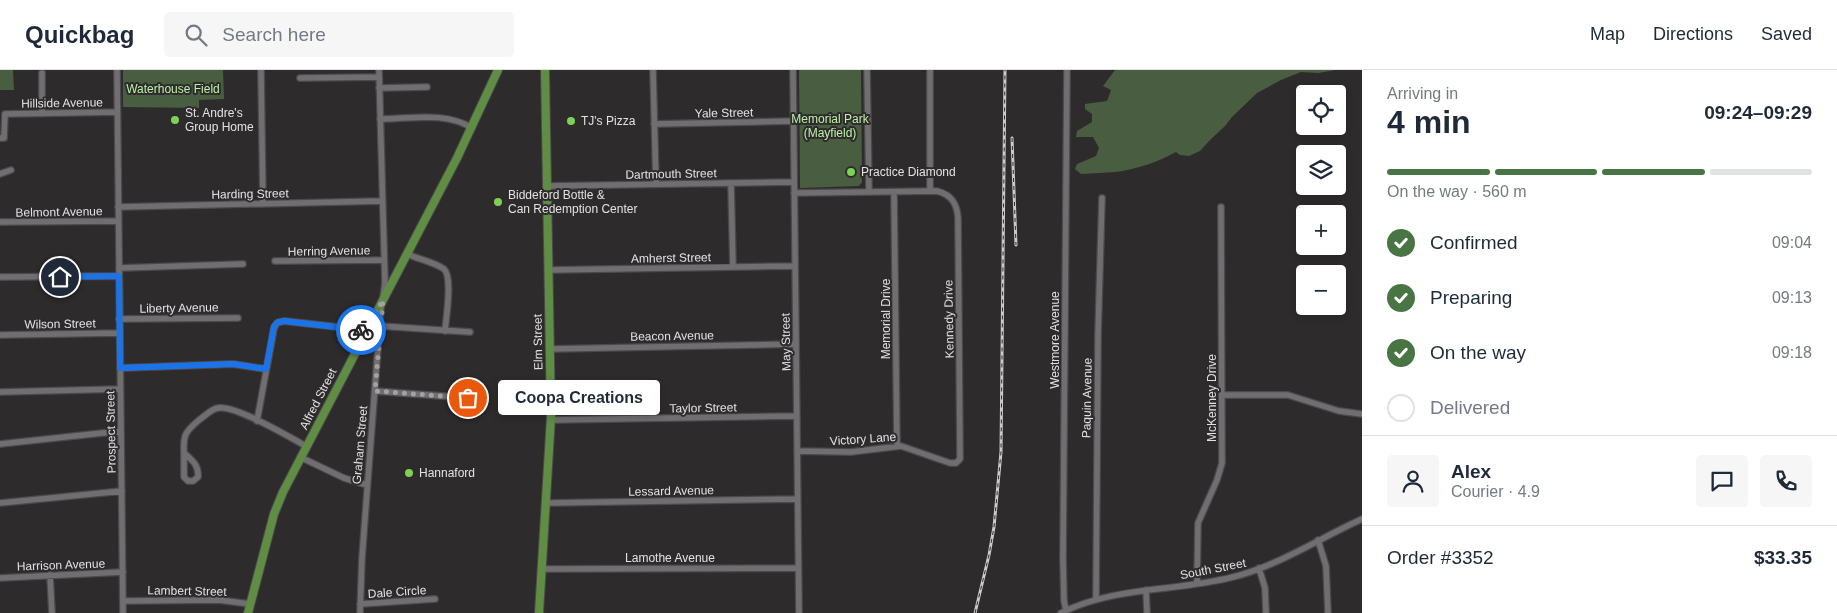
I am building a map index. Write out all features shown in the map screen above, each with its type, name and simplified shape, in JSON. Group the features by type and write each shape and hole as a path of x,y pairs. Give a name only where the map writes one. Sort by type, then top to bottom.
{"main road":[{"name":"Alfred Street","path":"248,613 277,507 300,457 472,128 498,70"},
{"name":"Elm Street","path":"539,613 550,420 545,70"}],"street":[{"name":"Prospect Street","path":"117,70 124,613"},
{"path":"261,70 263,203"},
{"name":"Graham Street","path":"360,613 367,486 385,283 379,70"},
{"path":"653,70 656,184"},
{"name":"May Street","path":"793,70 799,613"},
{"path":"867,70 869,192"},
{"path":"794,193 894,192 930,188 930,70"},
{"name":"Westmore Avenue","path":"1063,612 1067,70"},
{"path":"42,72 42,114"},
{"path":"300,78 379,77"},
{"path":"379,88 427,87"},
{"name":"Hillside Avenue","path":"0,138 4,138 5,114 117,112"},
{"path":"380,120 442,118 454,120 472,128"},
{"name":"Yale Street","path":"654,124 793,121"},
{"path":"0,174 11,170"},
{"name":"Dartmouth Street","path":"547,186 794,182"},
{"path":"731,183 733,267"},
{"name":"Kennedy Drive","path":"930,188 950,196 955,202 958,213 960,454 957,463"},
{"name":"Memorial Drive","path":"894,192 897,446"},
{"name":"Paquin Avenue","path":"1096,599 1098,326 1102,198"},
{"name":"Harding Street","path":"118,207 382,201"},
{"name":"McKenney Drive","path":"1197,583 1198,523 1217,480 1222,463 1221,207"},
{"name":"Belmont Avenue","path":"0,222 118,221"},
{"path":"407,254 440,267 448,275 444,330"},
{"name":"Herring Avenue","path":"275,261 383,260"},
{"path":"119,268 242,264"},
{"name":"Amherst Street","path":"548,270 795,266"},
{"path":"0,277 119,276"},
{"name":"Liberty Avenue","path":"119,319 238,318"},
{"path":"256,421 274,326 278,322 284,321 356,329 365,332"},
{"path":"380,326 470,332"},
{"name":"Wilson Street","path":"0,335 120,333"},
{"name":"Beacon Avenue","path":"550,349 796,344"},
{"path":"120,368 233,364 266,369"},
{"path":"0,392 120,389"},
{"path":"375,391 468,398"},
{"path":"1222,395 1288,395 1339,411 1362,414"},
{"path":"184,452 197,467 198,477 193,481 188,481 184,477 183,441 186,433 214,409 223,407 232,409 306,446"},
{"name":"Taylor Street","path":"550,420 796,416"},
{"path":"0,444 121,431"},
{"name":"Victory Lane","path":"797,451 851,452 897,446 908,447 950,463 957,463"},
{"path":"300,457 344,478 367,486"},
{"path":"0,503 122,491"},
{"name":"Lessard Avenue","path":"545,503 797,499"},
{"name":"South Street","path":"1063,612 1096,599 1233,577 1260,568 1362,519"},
{"path":"1318,540 1326,566 1328,613"},
{"name":"Lamothe Avenue","path":"541,569 798,568"},
{"path":"1260,568 1265,588 1266,613"},
{"name":"Harrison Avenue","path":"0,578 123,572"},
{"path":"50,576 52,613"},
{"path":"1146,590 1147,613"},
{"name":"Dale Circle","path":"360,604 435,599"},
{"name":"Lambert Street","path":"123,601 219,600 250,604"}],"green space":[{"path":"0,70 13,70 14,90 0,90"},
{"name":"Waterhouse Field","path":"123,70 223,70 224,99 199,100 199,108 123,107"},
{"name":"Memorial Park (Mayfield)","path":"799,70 861,70 862,182 859,186 800,188"},
{"path":"1115,70 1336,70 1318,73 1301,72 1257,93 1200,151 1189,156 1180,155 1176,152 1155,162 1132,169 1081,174 1075,169 1077,164 1096,156 1099,148 1093,137 1076,137 1077,131 1092,122 1092,114 1085,109 1085,104 1107,101 1111,90 1103,86"}],"railway":[{"path":"975,613 994,527 1001,452 1005,70"},
{"path":"1012,138 1016,245"}],"way so far":[{"path":"361,330 365,332 383,300 375,391 468,398"}],"place":[{"name":"St. Andre's Group Home","path":"175,120"},
{"name":"TJ's Pizza","path":"571,121"},
{"name":"Practice Diamond","path":"851,172"},
{"name":"Biddeford Bottle & Can Redemption Center","path":"498,202"},
{"name":"Coopa Creations","path":"468,398"},
{"name":"Hannaford","path":"409,473"}],"route":[{"path":"60,277 119,276 120,368 233,364 266,369 274,326 278,322 284,321 361,330"}]}
